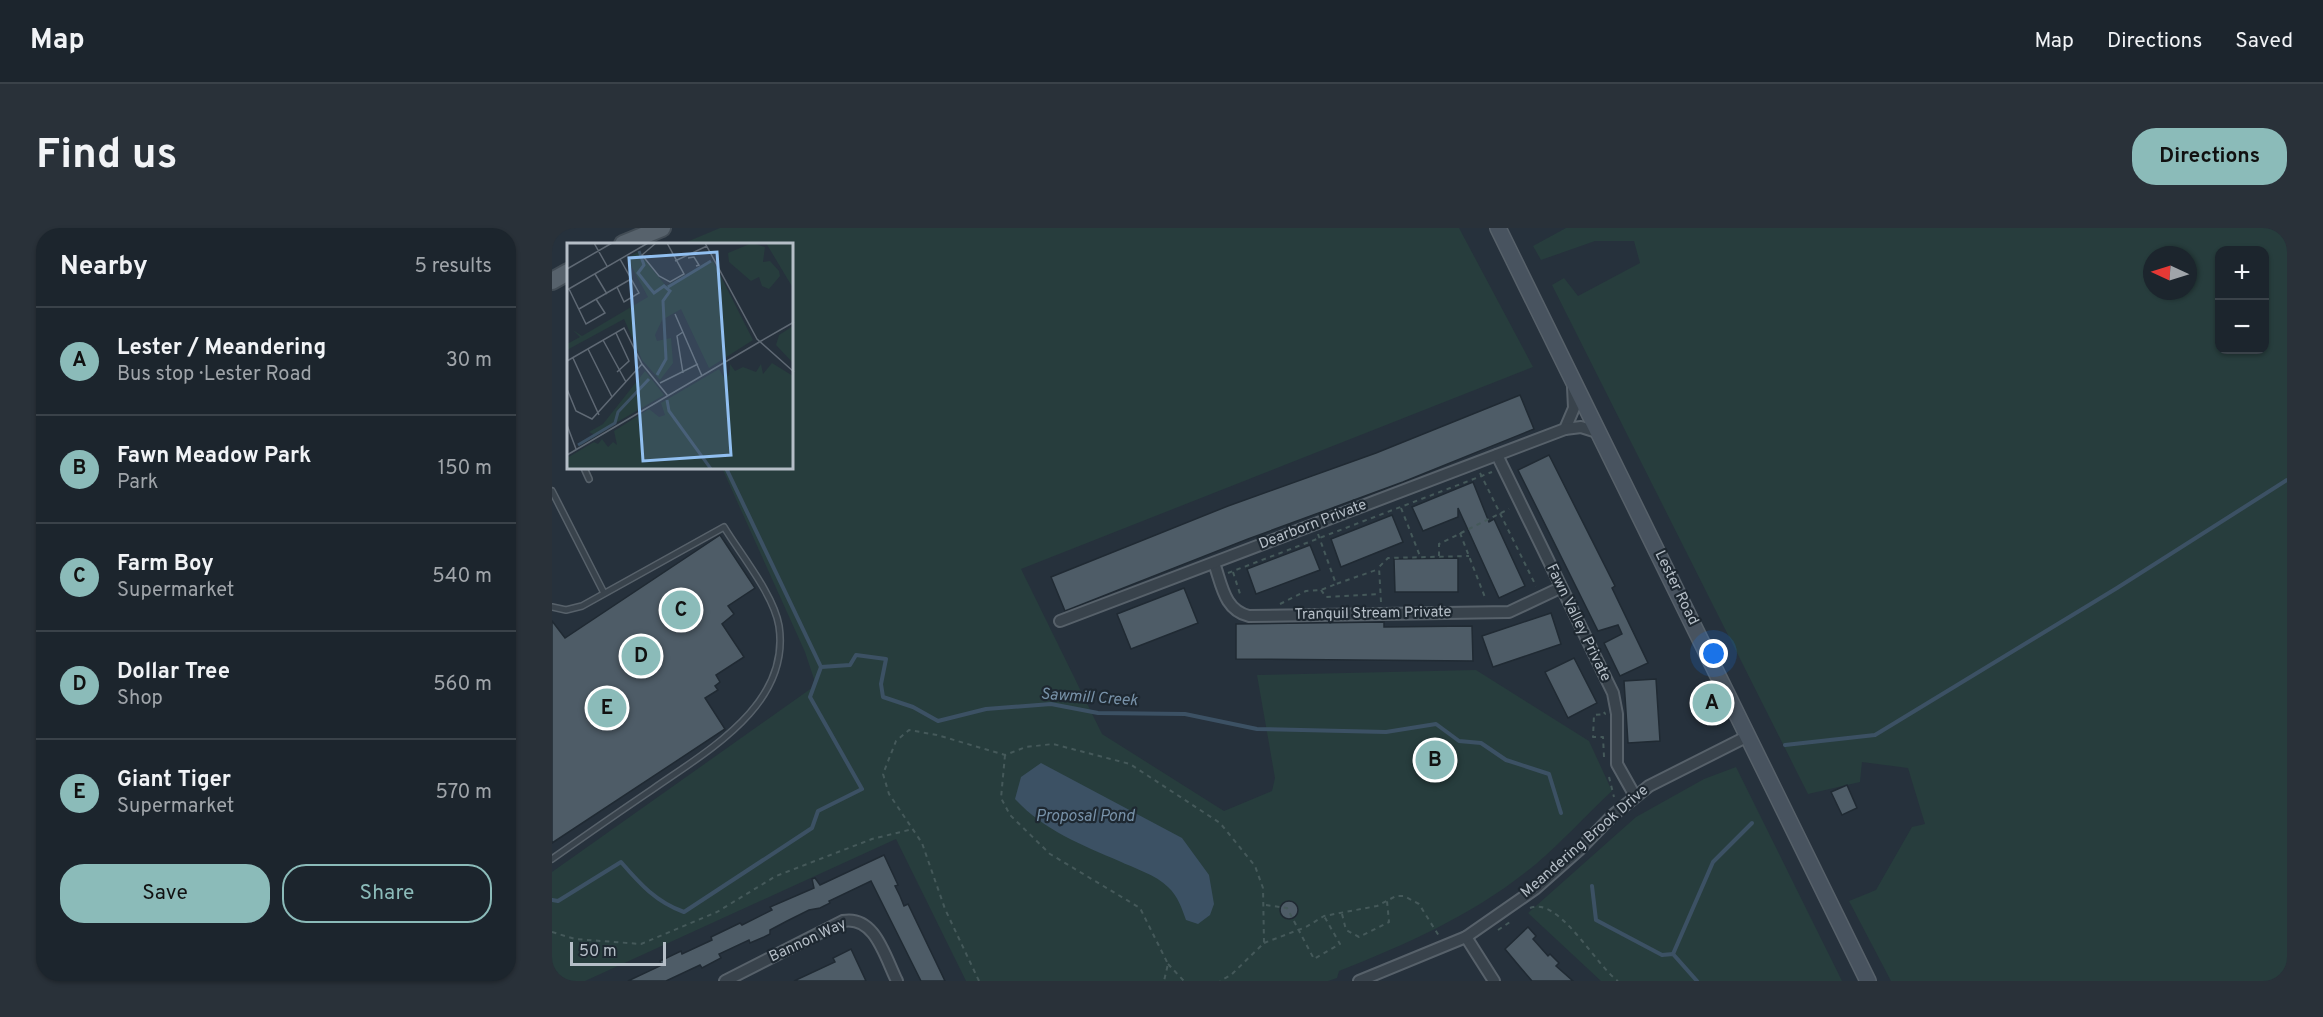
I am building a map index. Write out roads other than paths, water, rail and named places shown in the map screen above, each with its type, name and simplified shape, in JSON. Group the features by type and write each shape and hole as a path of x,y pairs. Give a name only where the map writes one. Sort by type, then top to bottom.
{"main road":[{"path":"625,243 662,228"},
{"name":"Lester Road","path":"1498,228 1868,981"},
{"path":"552,280 567,272"}],"street":[{"path":"1565,429 1574,408 1572,375"},
{"name":"Dearborn Private","path":"1060,621 1565,429 1581,427 1600,433"},
{"name":"Fawn Valley Private","path":"1497,455 1613,693 1617,714 1617,764 1635,796"},
{"name":"Tranquil Stream Private","path":"1214,562 1229,604 1238,613 1249,616 1516,610 1560,588"},
{"name":"Meandering Brook Drive","path":"1359,981 1466,937 1548,877 1635,796 1665,776 1748,736"},
{"name":"Bannon Way","path":"731,980 850,920 858,920 871,929 897,981"},
{"path":"1466,937 1494,981"}],"lane":[{"path":"585,470 589,479"},
{"path":"552,491 604,593"},
{"path":"552,607 566,610 582,606 724,527 770,602 778,624 780,650 774,673 761,699 729,736 552,859"}],"water":[{"name":"Proposal Pond","path":"1041,763 1182,838 1209,875 1214,904 1210,915 1198,924 1186,920 1177,898 1163,883 1145,872 1064,836 1026,810 1015,799 1021,777"}],"waterway":[{"path":"727,470 821,667"},
{"path":"1785,745 1875,735 2117,588 2287,480"},
{"name":"Sawmill Creek","path":"552,900 558,901 621,862 657,898 684,912 812,828 818,811 862,789 810,697 821,667 850,665 856,655 886,659 881,684 883,697 913,707 938,721 986,709 1051,704 1098,713 1185,714 1257,729 1386,732 1436,724 1459,741 1481,743 1506,760 1549,774 1561,813"},
{"path":"1673,954 1713,862 1752,823"},
{"name":"Sawmill Creek","path":"1592,886 1596,920 1662,955 1673,954 1697,981"}],"place":[{"name":"Farm Boy","path":"681,610"},
{"name":"Dollar Tree","path":"641,656"},
{"name":"Lester / Meandering","path":"1712,703"},
{"name":"Giant Tiger","path":"607,708"},
{"name":"Fawn Meadow Park","path":"1435,760"}]}
